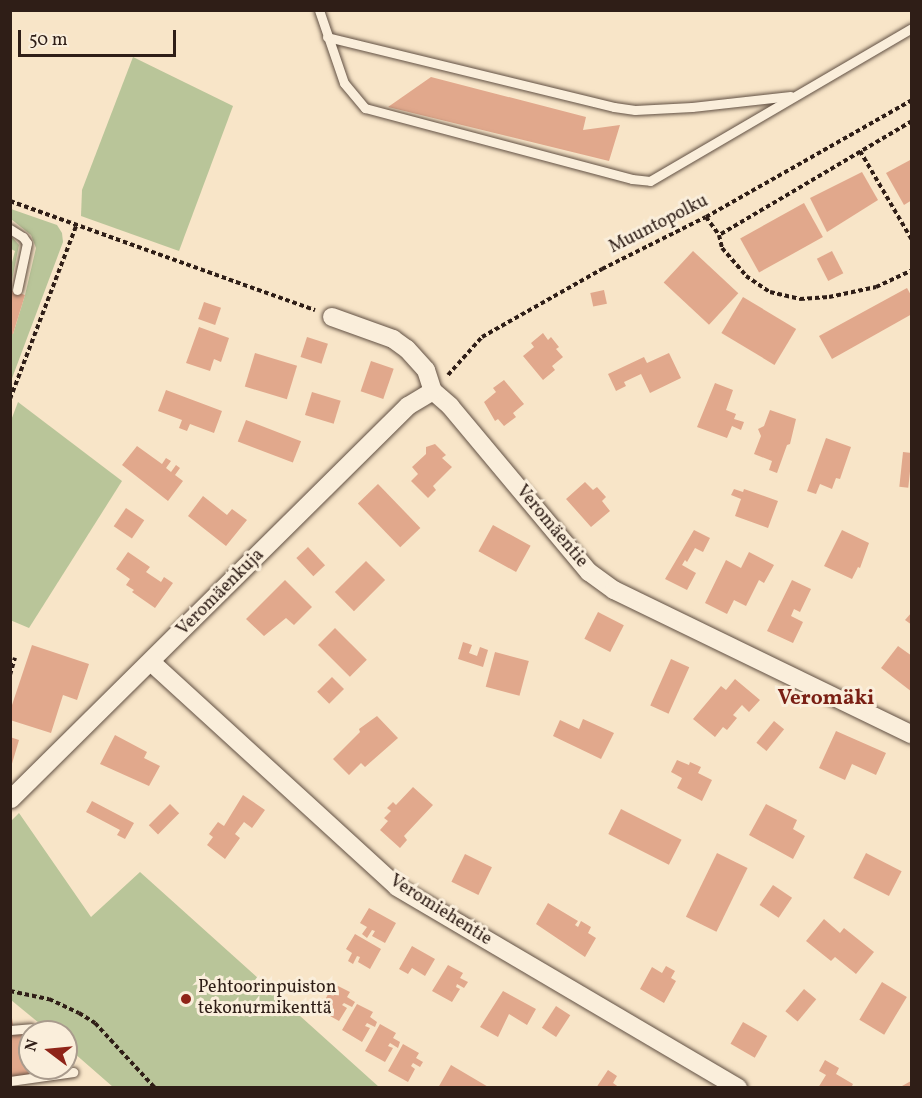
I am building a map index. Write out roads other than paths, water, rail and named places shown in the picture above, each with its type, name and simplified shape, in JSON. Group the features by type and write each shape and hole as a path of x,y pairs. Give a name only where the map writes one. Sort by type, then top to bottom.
{"street":[{"name":"Veromäentie","path":"332,316 393,339 407,349 426,370 433,391 450,406 572,555 596,578 614,590 912,735"},
{"name":"Veromäenkuja","path":"11,799 408,406 433,391"},
{"name":"Veromiehentie","path":"151,662 396,887 738,1088"}],"lane":[{"path":"319,10 344,83 365,108 633,179 650,181 912,28"},
{"path":"327,37 635,110 692,108 795,96"},
{"path":"10,229 23,237 27,250 17,290"}],"place":[{"name":"Pehtoorinpuiston tekonurmikenttä","path":"186,999"}],"district":[{"name":"Veromäki","path":"826,699"}]}
